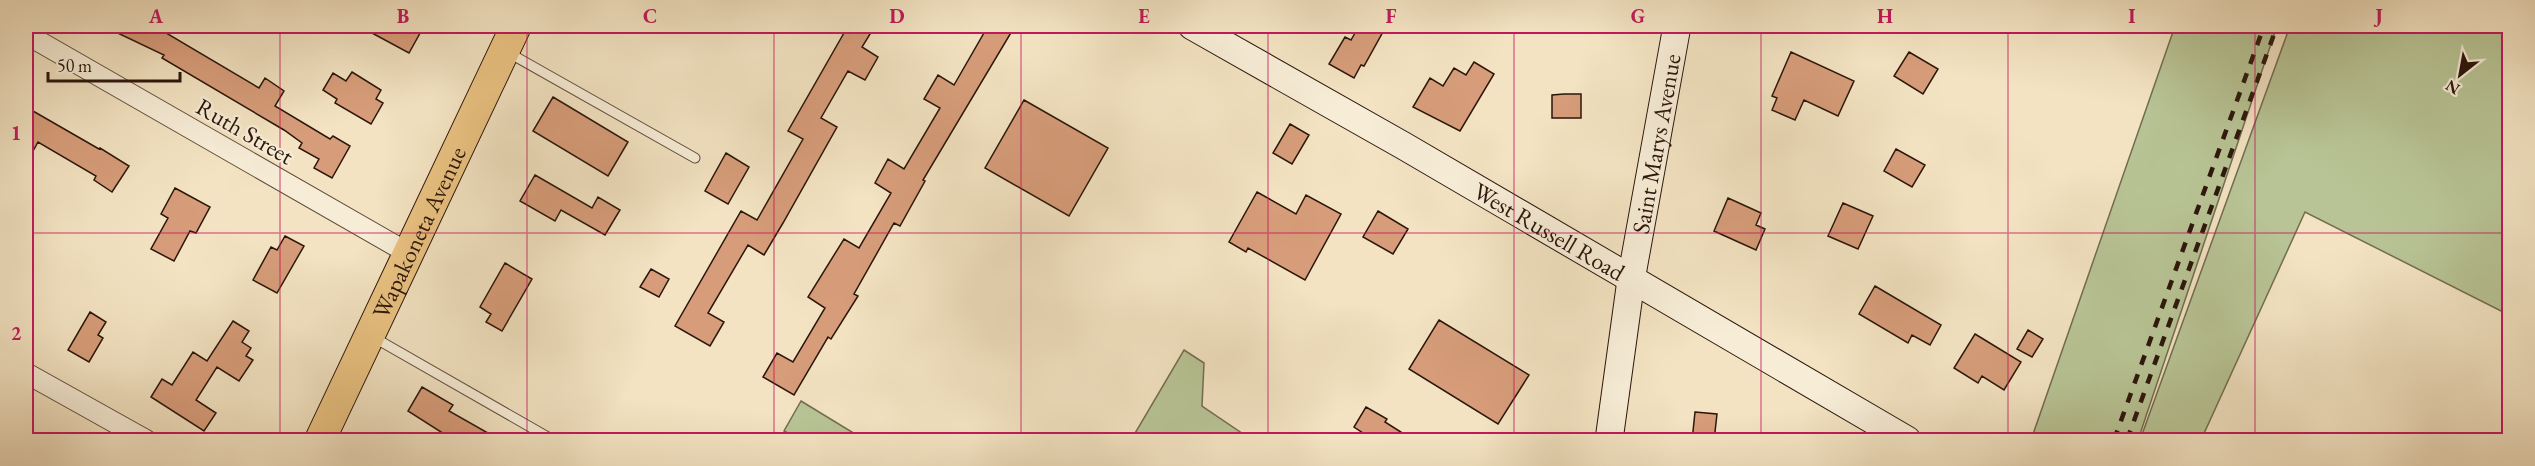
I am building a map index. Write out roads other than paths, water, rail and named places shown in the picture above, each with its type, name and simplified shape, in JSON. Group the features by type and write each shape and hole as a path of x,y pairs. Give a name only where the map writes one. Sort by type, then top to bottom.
{"main road":[{"name":"West Russell Road","path":"1196,26 1907,441"},
{"name":"Saint Marys Avenue","path":"1609,441 1631,279 1677,26"},
{"name":"Wapakoneta Avenue","path":"320,441 510,38"}],"street":[{"name":"Ruth Street","path":"26,34 408,253"},
{"path":"26,373 146,441"}],"lane":[{"path":"510,38 695,158"},
{"path":"370,335 553,441"}],"railway":[{"path":"2114,440 2264,26"},
{"path":"2127,440 2277,26"}]}
